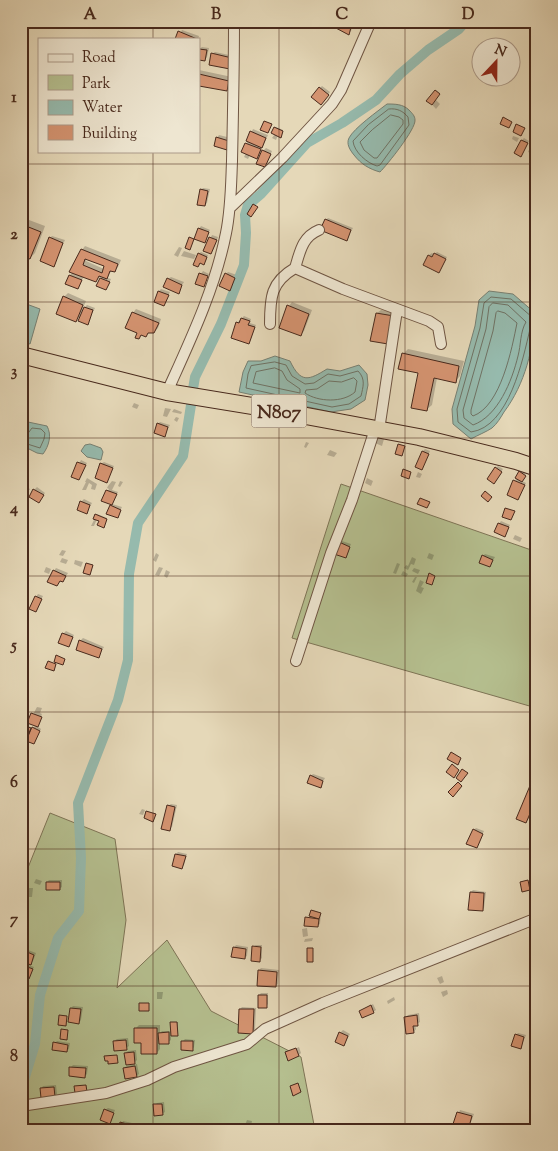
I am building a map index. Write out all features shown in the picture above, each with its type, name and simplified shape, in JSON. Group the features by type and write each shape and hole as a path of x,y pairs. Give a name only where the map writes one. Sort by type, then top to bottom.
{"highway":[{"name":"N807","path":"21,355 167,392 419,437 516,460 537,468"}],"street":[{"path":"167,392 208,297 221,258 231,207 234,21"},
{"path":"231,207 282,158 332,104 341,90 371,21"},
{"path":"270,324 270,305 273,289 286,273 295,268 301,246 309,234 319,230"},
{"path":"295,268 397,310 430,321 438,327 441,344"},
{"path":"296,661 331,553 377,429 397,310"},
{"path":"25,1106 106,1093 147,1080 174,1067 247,1044 265,1029 323,1003 537,918"}],"green space":[{"path":"341,484 537,552 537,698 533,707 292,638"},
{"path":"50,813 115,839 126,920 117,988 167,940 211,1011 301,1057 315,1130 21,1130 21,885"}],"water":[{"path":"387,104 396,104 404,107 412,113 415,120 406,139 380,172 369,168 359,161 351,151 348,142 356,129"},
{"path":"489,291 513,294 535,313 533,339 527,365 518,390 494,426 471,439 453,424 452,409 475,326 479,300"},
{"path":"21,302 40,309 30,344 21,341"},
{"path":"275,356 290,361 298,374 306,378 315,376 327,369 340,371 359,365 367,374 368,385 365,400 351,409 331,412 239,392 243,372 248,361 261,361"},
{"path":"28,422 47,426 49,440 43,454 21,445 21,438"},
{"path":"90,444 101,448 103,452 101,460 87,457 81,451 85,445"}],"building":[{"path":"337,21 351,27 349,35 334,27"},
{"path":"178,31 195,38 175,38"},
{"path":"200,49 207,50 205,61 200,60"},
{"path":"211,53 232,58 230,69 209,65"},
{"path":"200,74 229,81 227,91 200,86"},
{"path":"319,87 329,95 321,105 311,97"},
{"path":"435,90 440,94 432,105 426,101"},
{"path":"503,117 512,122 509,128 500,124"},
{"path":"264,121 272,124 268,133 260,130"},
{"path":"516,124 525,128 521,136 513,132"},
{"path":"274,127 283,131 281,138 271,133"},
{"path":"250,131 266,138 262,148 246,141"},
{"path":"216,137 229,141 227,150 214,146"},
{"path":"521,140 528,143 521,157 514,153"},
{"path":"245,143 261,149 257,159 241,152"},
{"path":"262,150 271,154 265,167 256,164"},
{"path":"200,189 208,191 205,206 197,205"},
{"path":"253,204 258,207 251,217 247,214"},
{"path":"325,219 351,230 347,241 320,230"},
{"path":"21,224 41,232 30,259 21,256"},
{"path":"198,228 209,232 205,243 194,239"},
{"path":"49,237 63,243 54,267 40,261"},
{"path":"189,237 194,239 190,250 185,248"},
{"path":"209,237 217,240 211,254 203,251"},
{"path":"81,249 118,264 115,272 110,271 107,279 99,276 96,282 69,272","holes":["85,259 104,266 102,273 83,265"]},
{"path":"198,253 207,257 204,265 200,263 198,267 193,265"},
{"path":"434,253 446,259 439,273 423,265 428,255 432,257"},
{"path":"199,273 208,276 204,287 195,284"},
{"path":"225,273 235,278 230,291 219,286"},
{"path":"69,275 82,280 78,289 65,284"},
{"path":"100,278 110,282 106,290 96,286"},
{"path":"167,278 182,285 179,294 163,287"},
{"path":"158,291 169,295 164,306 154,302"},
{"path":"63,296 83,305 76,322 56,314"},
{"path":"287,305 309,314 301,336 279,328"},
{"path":"84,307 93,310 88,325 78,321"},
{"path":"132,312 159,323 154,333 148,333 146,337 141,335 139,339 135,338 137,333 125,328"},
{"path":"376,313 394,316 388,344 370,341"},
{"path":"241,318 250,321 248,325 255,327 249,344 231,338 236,322 239,323"},
{"path":"402,353 459,366 456,383 434,378 427,411 411,408 418,373 398,369"},
{"path":"157,423 168,427 165,437 154,433"},
{"path":"398,444 405,446 402,456 395,454"},
{"path":"422,451 429,454 422,470 415,467"},
{"path":"77,462 86,465 79,480 71,477"},
{"path":"100,463 113,468 107,483 95,478"},
{"path":"495,467 502,472 494,484 487,479"},
{"path":"403,469 411,472 409,479 401,476"},
{"path":"519,471 526,476 522,482 515,478"},
{"path":"513,480 525,485 518,500 507,495"},
{"path":"33,489 44,495 39,503 29,497"},
{"path":"106,490 117,494 112,505 101,501"},
{"path":"485,491 492,497 488,502 481,496"},
{"path":"420,498 430,502 427,508 417,504"},
{"path":"80,501 90,505 87,514 77,510"},
{"path":"110,505 121,510 118,518 106,514"},
{"path":"505,508 515,511 511,520 502,517"},
{"path":"95,514 107,519 104,528 97,525 99,521 93,519"},
{"path":"498,523 509,527 505,537 494,532"},
{"path":"339,542 350,547 346,558 334,554"},
{"path":"482,555 493,560 490,567 479,563"},
{"path":"86,563 93,565 90,575 83,573"},
{"path":"53,570 66,576 63,582 60,581 57,586 47,582"},
{"path":"429,573 435,576 432,585 426,583"},
{"path":"35,596 42,599 36,612 29,609"},
{"path":"62,633 73,637 69,647 58,643"},
{"path":"79,640 102,649 99,658 76,650"},
{"path":"56,655 65,659 63,665 54,662"},
{"path":"48,661 56,664 54,671 45,668"},
{"path":"31,713 42,717 38,727 27,723"},
{"path":"26,726 31,728 27,738 21,736"},
{"path":"32,727 40,731 34,744 26,741"},
{"path":"451,752 461,758 458,765 447,759"},
{"path":"452,764 459,770 454,778 446,772"},
{"path":"462,769 468,773 461,782 456,778"},
{"path":"537,769 537,797 526,823 516,819"},
{"path":"310,775 323,781 321,788 307,783"},
{"path":"458,782 462,786 453,797 448,792"},
{"path":"167,805 175,807 170,831 161,829"},
{"path":"146,811 156,814 153,822 144,818"},
{"path":"473,829 483,834 477,848 466,844"},
{"path":"175,854 186,856 182,869 172,866"},
{"path":"528,880 530,890 522,892 520,882"},
{"path":"46,882 60,882 60,890 46,890"},
{"path":"470,892 484,893 483,911 468,910"},
{"path":"311,910 321,913 319,919 309,916"},
{"path":"305,917 319,919 318,927 304,926"},
{"path":"252,946 261,947 260,962 251,961"},
{"path":"233,947 246,949 245,959 231,957"},
{"path":"307,948 313,948 313,962 307,962"},
{"path":"25,951 34,955 31,965 21,961"},
{"path":"22,965 33,969 29,979 21,976"},
{"path":"258,970 277,972 276,987 257,986"},
{"path":"258,995 267,995 267,1008 258,1008"},
{"path":"139,1003 149,1003 149,1011 139,1011"},
{"path":"371,1005 374,1013 362,1018 359,1011"},
{"path":"70,1008 81,1009 79,1024 68,1022"},
{"path":"239,1009 254,1009 253,1034 238,1033"},
{"path":"59,1015 67,1016 66,1026 58,1025"},
{"path":"417,1015 418,1026 413,1026 414,1033 406,1034 404,1017"},
{"path":"170,1022 177,1022 178,1036 171,1036"},
{"path":"134,1028 157,1028 157,1054 141,1054 141,1043 134,1043"},
{"path":"61,1029 68,1030 67,1040 60,1039"},
{"path":"169,1032 169,1044 159,1044 158,1033"},
{"path":"339,1032 348,1036 344,1046 335,1042"},
{"path":"515,1034 524,1037 521,1049 511,1046"},
{"path":"126,1040 127,1050 114,1051 113,1041"},
{"path":"181,1041 193,1041 193,1051 181,1050"},
{"path":"53,1042 68,1045 67,1052 52,1050"},
{"path":"296,1048 299,1056 288,1061 285,1052"},
{"path":"134,1052 135,1064 126,1065 124,1053"},
{"path":"117,1055 118,1063 108,1064 108,1061 105,1061 104,1056"},
{"path":"135,1066 137,1077 125,1079 123,1068"},
{"path":"69,1067 86,1068 85,1078 69,1076"},
{"path":"298,1083 301,1092 293,1096 290,1086"},
{"path":"86,1085 87,1092 75,1093 74,1086"},
{"path":"54,1087 55,1097 41,1098 40,1088"},
{"path":"153,1104 162,1104 163,1115 154,1116"},
{"path":"104,1109 114,1113 110,1124 100,1120"},
{"path":"457,1112 472,1116 468,1130 452,1127"},
{"path":"120,1122 130,1125 129,1130 118,1130"}],"waterway":[{"path":"193,389 195,377 221,324 244,265 245,215 248,205 261,194 307,143 342,123 376,100 400,74 428,50 459,29 466,21"},
{"path":"21,1090 35,1044 40,995 58,938 79,911 81,858 78,803 118,700 128,660 129,574 138,523 183,456 191,405"}]}
